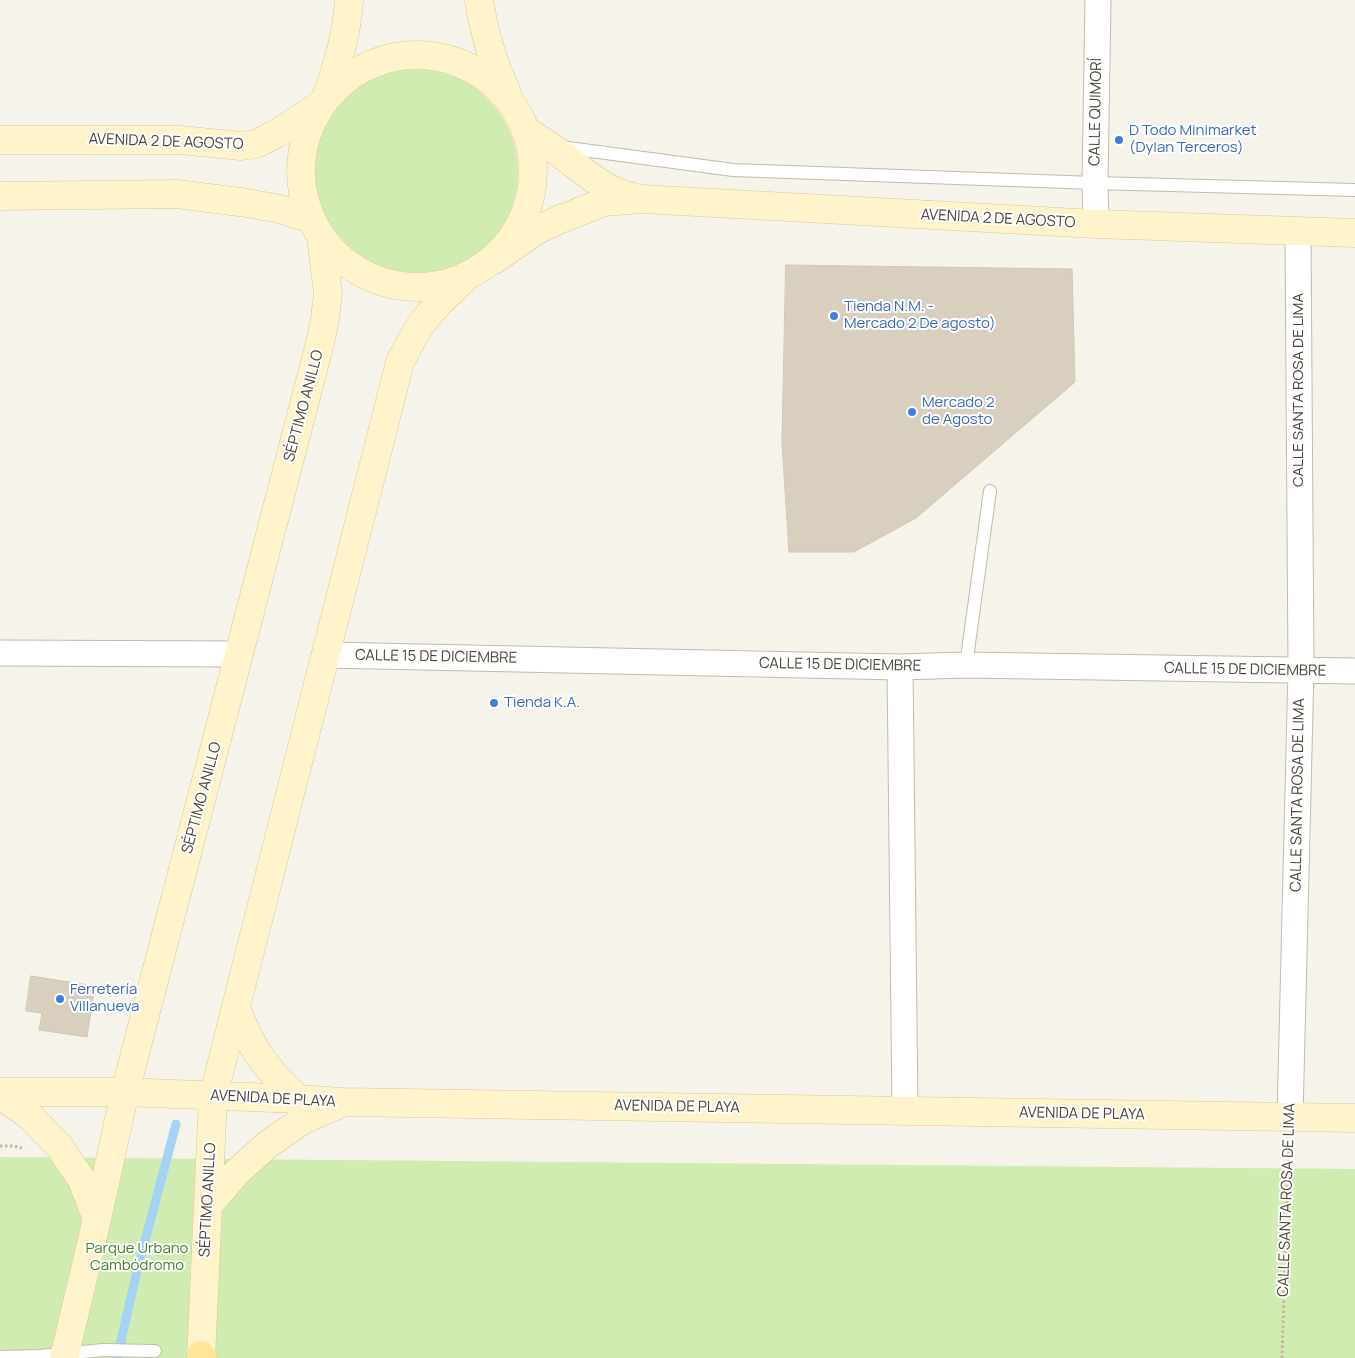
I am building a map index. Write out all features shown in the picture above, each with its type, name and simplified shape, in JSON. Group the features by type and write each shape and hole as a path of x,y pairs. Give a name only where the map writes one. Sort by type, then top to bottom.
{"main road":[{"path":"324,100 343,43 348,19 349,0"},
{"path":"479,0 488,44 497,72 509,99"},
{"path":"0,196 178,194 280,209 316,228 346,263 385,284 430,288 464,279 494,260 518,232 529,205 538,138 509,99 497,86 475,69 450,58 432,55 413,54 386,58 369,64 346,78 324,100"},
{"name":"AVENIDA 2 DE AGOSTO","path":"0,140 180,140 241,146 256,144 276,134 324,100"},
{"name":"SÉPTIMO ANILLO","path":"65,1356 98,1219 125,1092 325,319 328,293 316,228 302,190 301,160 307,131 324,100"},
{"name":"AVENIDA 2 DE AGOSTO","path":"538,138 600,184 628,196 642,199"},
{"name":"AVENIDA 2 DE AGOSTO","path":"494,260 537,230 563,218 604,202 642,199 1096,224 1355,233"},
{"name":"SÉPTIMO ANILLO","path":"202,1357 213,1096 400,362 425,319 464,279"},
{"path":"236,1008 247,1034 261,1058 278,1080 298,1099"},
{"name":"AVENIDA DE PLAYA","path":"0,1094 125,1092 342,1102 1355,1118"},
{"path":"0,1094 30,1116 60,1146 82,1180 98,1219"},
{"path":"208,1206 236,1173 268,1144 303,1120 342,1102"}],"street":[{"name":"CALLE QUIMORÍ","path":"1096,224 1098,0"},
{"name":"CALLE SANTA ROSA DE LIMA","path":"1290,1117 1301,670 1298,232"},
{"path":"0,653 239,654"},
{"name":"CALLE 15 DE DICIEMBRE","path":"326,655 900,666 1355,671"},
{"path":"900,666 905,1111"}],"lane":[{"path":"538,138 733,170 1355,190"},
{"path":"966,666 990,491"},
{"path":"0,1357 65,1356 103,1350 155,1351"}],"path":[{"name":"CALLE SANTA ROSA DE LIMA","path":"1282,1358 1290,1117"},
{"path":"0,1146 22,1148"}],"green space":[{"path":"405,69 425,69 455,76 481,92 495,106 511,132 518,162 518,182 511,212 495,238 481,252 455,268 425,275 405,275 375,268 349,252 335,238 319,212 312,182 312,162 319,132 335,106 349,92 375,76"},
{"name":"Parque Urbano Cambódromo","path":"0,1157 1355,1169 1355,1358 0,1358"}],"building":[{"name":"Mercado 2 de Agosto","path":"786,265 1072,269 1075,382 916,518 854,552 789,552 782,442"},
{"name":"Ferretería Villanueva","path":"31,976 95,986 87,1037 39,1030 42,1013 26,1011"}],"waterway":[{"path":"117,1358 137,1271 176,1124"}],"place":[{"name":"D Todo Minimarket (Dylan Terceros)","path":"1119,140"},
{"name":"Tienda N.M. - Mercado 2 De agosto)","path":"834,316"},
{"name":"Mercado 2 de Agosto","path":"912,412"},
{"name":"Tienda K.A.","path":"494,703"},
{"name":"Ferretería Villanueva","path":"60,999"}]}
